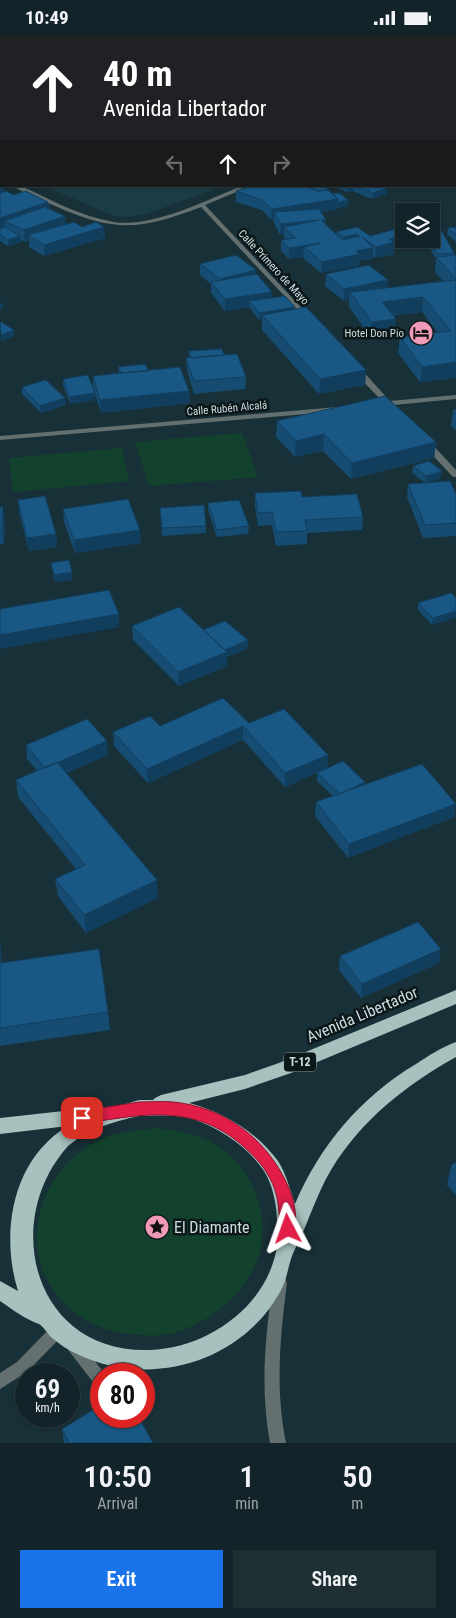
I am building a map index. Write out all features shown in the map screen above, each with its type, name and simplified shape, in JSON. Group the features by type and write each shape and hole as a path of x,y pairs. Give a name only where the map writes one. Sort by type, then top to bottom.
{"highway":[{"name":"Avenida Libertador","path":"139,1109 207,1092 277,1071 456,997"},
{"name":"T-12","path":"0,1290 57,1330 89,1349 114,1358 140,1361 166,1359 192,1354 217,1343 239,1328 272,1291 312,1188 328,1159 351,1127 382,1096 410,1075 456,1049"},
{"name":"T-12","path":"0,1126 50,1122 139,1109 173,1108 195,1112 217,1120 236,1131 261,1153 274,1171 283,1191 287,1212 288,1246"},
{"name":"T-12","path":"57,1330 32,1304 21,1283 13,1249 18,1204 27,1183 46,1155 64,1139 94,1121 115,1113"}],"street":[{"path":"18,187 98,219 118,224 134,224 157,219 245,187"},
{"name":"Calle Primero de Mayo","path":"201,204 315,325"},
{"path":"348,361 396,411"},
{"path":"369,406 456,397"},
{"name":"Calle Rubén Alcalá","path":"3,438 350,407"},
{"path":"0,431 3,438"},
{"path":"422,440 456,475"},
{"path":"278,1443 272,1419 270,1373 282,1269"},
{"path":"0,1382 22,1367 57,1330 90,1368"}],"shaded area":[{"path":"46,187 220,187 147,214 128,217 114,216"}],"green space":[{"path":"242,433 258,477 149,486 135,442"},
{"path":"122,448 129,481 13,492 9,458"},
{"path":"158,1128 188,1133 202,1138 223,1149 236,1161 251,1183 258,1200 262,1222 261,1244 256,1264 246,1282 233,1298 216,1312 198,1323 164,1335 111,1331 91,1323 72,1311 51,1286 41,1266 37,1247 37,1229 41,1210 47,1193 56,1177 68,1162 83,1150 99,1140 113,1135"}],"building":[{"path":"248,187 308,187 318,191 328,190 338,199 272,209 262,200 236,191"},
{"path":"324,187 332,193 328,190 318,191 310,188"},
{"path":"358,187 387,188 373,193"},
{"path":"6,191 14,195 26,191 48,202 0,218 0,193"},
{"path":"339,193 348,200 339,202 332,194"},
{"path":"45,207 65,216 24,230 4,221"},
{"path":"319,209 326,220 321,220 342,240 360,236 357,234 344,237 336,232 357,227 370,236 395,229 395,237 389,239 395,242 376,247 362,237 373,248 356,251 360,254 322,262 304,247 321,243 289,248 281,240 296,238 284,227 319,220 281,224 274,212"},
{"path":"74,222 82,227 96,222 104,227 44,245 28,235"},
{"path":"6,227 20,236 8,240 0,235 0,229"},
{"path":"456,227 456,235 448,228"},
{"path":"440,230 454,253 437,254 434,248 440,248"},
{"path":"236,255 256,270 220,279 200,264"},
{"path":"456,255 456,279 436,257"},
{"path":"369,265 388,280 344,289 326,274"},
{"path":"257,274 272,292 225,299 211,282"},
{"path":"456,280 456,362 422,367 400,337 451,331 423,297 382,302 396,319 372,322 350,292"},
{"path":"285,296 295,307 259,313 249,301"},
{"path":"306,307 366,370 320,379 262,315"},
{"path":"1,322 14,330 1,335"},
{"path":"222,349 224,355 191,358 189,351"},
{"path":"237,354 246,377 194,381 186,358"},
{"path":"145,364 149,371 122,373 118,367"},
{"path":"180,367 189,391 100,400 93,376"},
{"path":"88,375 95,393 69,397 63,379"},
{"path":"46,380 65,398 40,406 22,387"},
{"path":"385,396 436,442 352,463 324,434 296,441 277,421"},
{"path":"429,461 442,471 426,476 413,466"},
{"path":"450,481 456,494 456,523 425,525 408,484"},
{"path":"301,491 302,497 357,494 363,517 305,520 307,531 276,532 272,512 258,513 255,493"},
{"path":"45,496 56,534 27,538 18,500"},
{"path":"128,499 140,530 74,540 63,509"},
{"path":"239,500 249,526 217,530 208,503"},
{"path":"204,505 206,526 162,528 160,508"},
{"path":"0,507 3,507 2,531 0,531"},
{"path":"69,560 72,572 54,575 51,563"},
{"path":"109,590 119,614 0,635 0,609"},
{"path":"451,593 456,598 456,611 433,618 418,603"},
{"path":"179,607 227,652 178,672 132,626"},
{"path":"225,621 248,640 225,650 203,630"},
{"path":"223,698 249,723 284,709 328,755 285,773 243,726 147,769 113,732 150,716 160,726"},
{"path":"87,719 107,741 45,768 26,745"},
{"path":"343,761 365,782 340,794 317,773"},
{"path":"57,762 157,880 84,915 55,879 85,865 16,780"},
{"path":"422,764 456,804 349,844 316,802"},
{"path":"418,922 441,949 362,984 340,956"},
{"path":"99,949 108,1012 0,1028 0,963"},
{"path":"456,1162 456,1172 451,1166"},
{"path":"90,1412 90,1428 145,1428 153,1443 69,1443 62,1429 80,1428 80,1418"}],"place":[{"name":"Hotel Don Pio","path":"421,333"},
{"name":"El Diamante","path":"157,1227"}],"route":[{"path":"82,1118 139,1109 173,1108 195,1112 217,1120 236,1131 261,1153 274,1171 283,1191 288,1229"}]}
